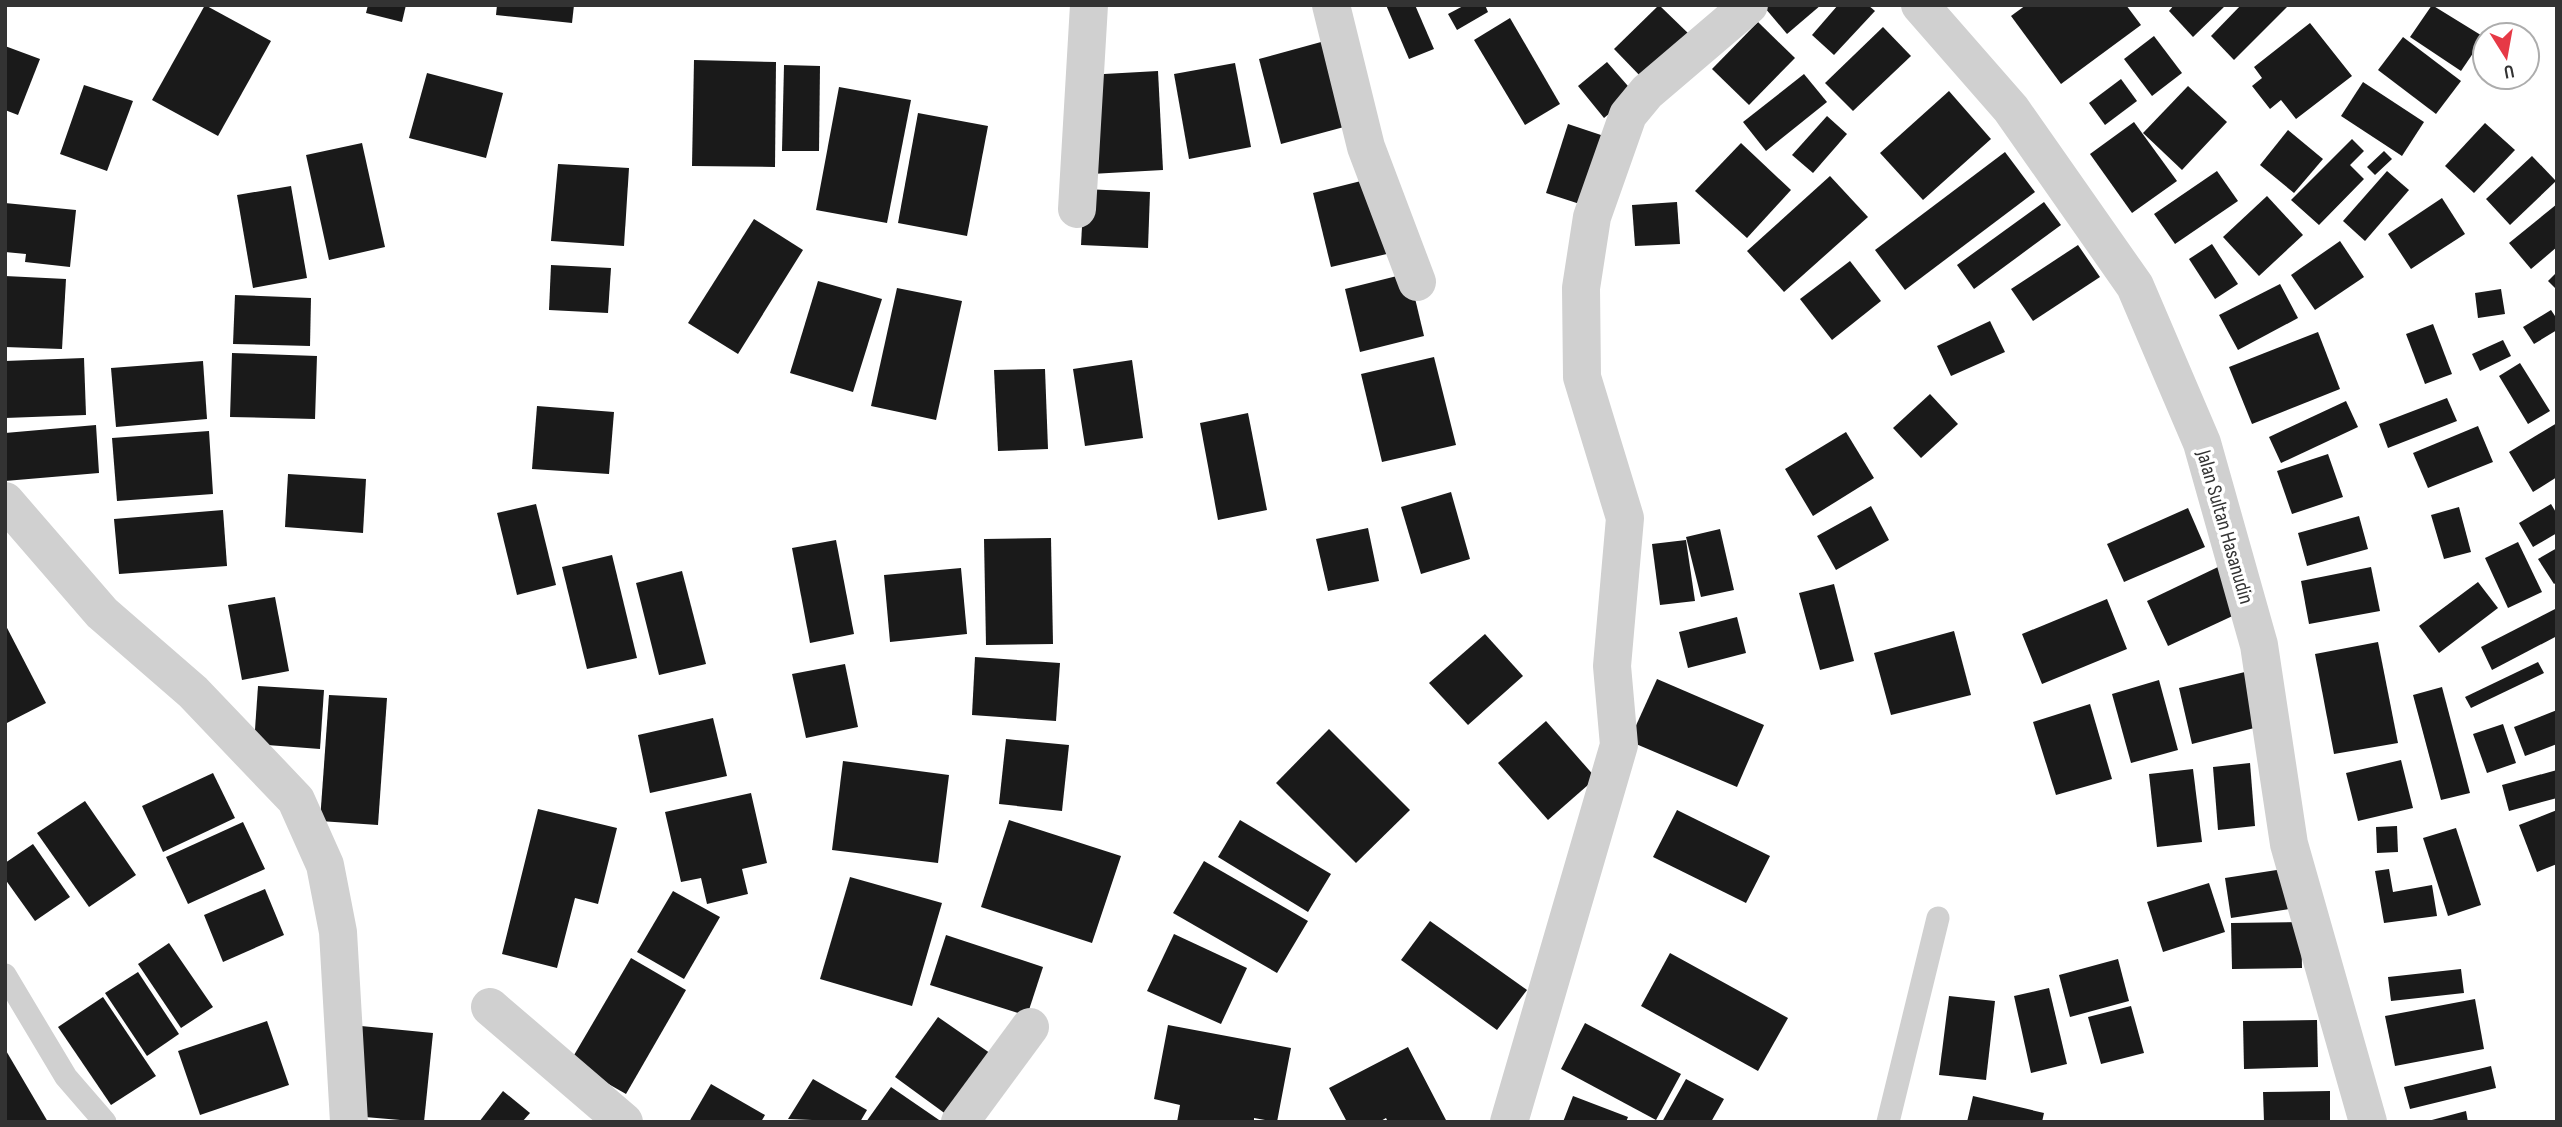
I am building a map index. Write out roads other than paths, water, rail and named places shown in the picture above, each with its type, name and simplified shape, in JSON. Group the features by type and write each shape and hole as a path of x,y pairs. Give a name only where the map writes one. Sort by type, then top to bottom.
{"street":[{"path":"1077,209 1088,5"},
{"path":"1331,5 1366,147 1417,282"},
{"path":"1509,1122 1619,745 1612,666 1625,518 1581,377 1581,288 1592,217 1628,115 1647,92 1749,5"},
{"name":"Jalan Sultan Hasanudin","path":"1920,5 2011,109 2135,286 2202,443 2259,645 2289,844 2368,1122"},
{"path":"5,501 102,613 193,692 296,800 325,865 338,932 349,1122"},
{"path":"490,1007 624,1122"},
{"path":"960,1122 1030,1027"}],"lane":[{"path":"1888,1122 1938,918"},
{"path":"5,975 66,1077 105,1122"}]}
